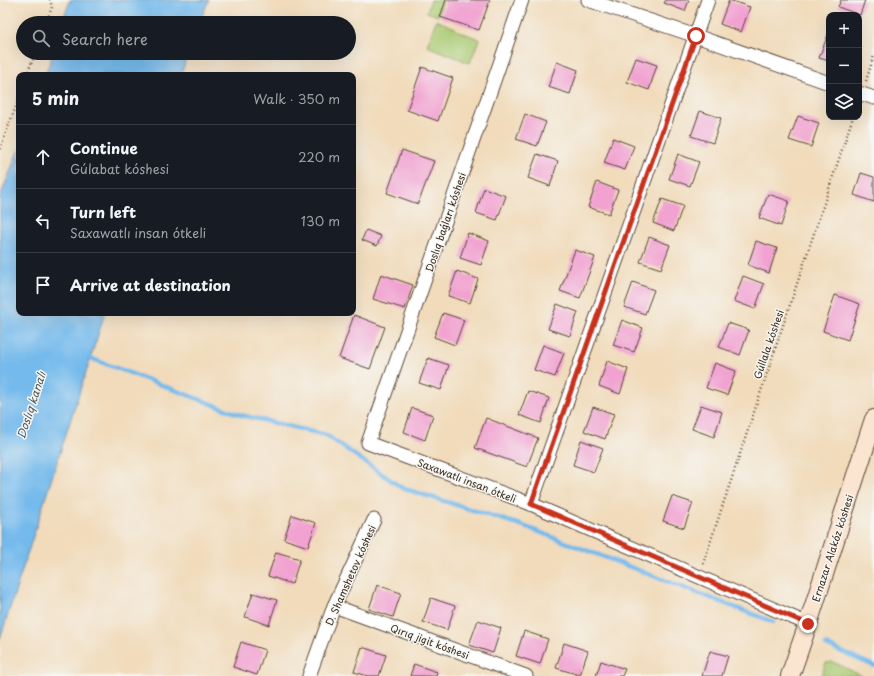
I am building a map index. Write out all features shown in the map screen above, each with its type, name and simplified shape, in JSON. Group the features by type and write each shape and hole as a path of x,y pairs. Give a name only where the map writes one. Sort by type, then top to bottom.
{"main road":[{"name":"Ernazar Alakóz kóshesi","path":"790,676 874,419"}],"street":[{"name":"Doslıq baǵları kóshesi","path":"368,443 522,0"},
{"path":"588,0 826,82"},
{"path":"531,504 708,0"},
{"path":"862,95 874,98"},
{"name":"Saxawatlı insan ótkeli","path":"368,443 531,504 808,624"},
{"name":"D. Shamshetov kóshesi","path":"309,676 334,606 374,520"},
{"name":"Qırıq jigit kóshesi","path":"334,606 526,676"}],"path":[{"path":"48,16 52,6 50,0"},
{"path":"862,89 874,56"},
{"path":"28,72 32,60"},
{"path":"0,149 16,106"},
{"name":"Gúllala kóshesi","path":"698,576 853,120"}],"green space":[{"path":"431,0 443,0 438,16 427,12"},
{"path":"436,20 479,39 470,63 427,46"},
{"path":"833,662 862,676 821,676 826,663"}],"water":[{"path":"70,0 209,0 202,16 64,16"},
{"path":"50,60 186,60 182,72 46,72"},
{"name":"Doslıq kanalı","path":"16,157 16,316 104,316 0,639 0,197"}],"building":[{"path":"446,0 490,0 479,30 440,17"},
{"path":"666,0 689,0 685,11 664,3"},
{"path":"729,0 750,7 741,32 720,24"},
{"path":"841,0 865,0 861,12 852,12 838,7"},
{"path":"826,40 826,60 819,58"},
{"path":"636,58 657,65 649,90 627,82"},
{"path":"557,62 578,70 570,94 548,87"},
{"path":"422,67 453,78 438,121 407,110"},
{"path":"700,111 721,118 713,143 691,136"},
{"path":"525,114 546,122 537,146 516,139"},
{"path":"798,116 819,123 811,147 789,140"},
{"path":"613,138 634,146 625,170 604,163"},
{"path":"402,150 434,161 418,204 387,193"},
{"path":"537,154 558,161 550,186 528,178"},
{"path":"678,154 699,162 690,186 669,179"},
{"path":"861,173 874,177 874,202 854,195"},
{"path":"597,182 618,190 609,214 588,207"},
{"path":"484,188 506,196 497,220 476,213"},
{"path":"768,194 789,201 781,226 759,218"},
{"path":"662,199 683,206 674,231 653,223"},
{"path":"366,230 381,236 377,246 362,240"},
{"path":"468,233 489,241 481,265 460,258"},
{"path":"649,237 670,245 661,269 640,262"},
{"path":"756,241 777,248 769,273 748,265"},
{"path":"575,250 595,257 580,298 560,291"},
{"path":"457,271 478,279 470,303 448,296"},
{"path":"381,274 413,285 405,309 373,299"},
{"path":"743,276 764,284 755,309 734,301"},
{"path":"633,282 654,290 645,314 624,307"},
{"path":"835,295 860,304 848,340 823,331"},
{"path":"557,304 578,312 570,336 548,329"},
{"path":"443,313 464,320 455,345 434,337"},
{"path":"354,316 385,327 370,369 339,358"},
{"path":"622,320 643,328 634,352 613,345"},
{"path":"728,323 749,330 740,355 719,347"},
{"path":"543,345 564,353 555,377 534,370"},
{"path":"428,358 449,365 441,390 419,383"},
{"path":"607,361 628,369 620,394 599,386"},
{"path":"715,363 736,371 727,395 706,388"},
{"path":"528,391 549,398 541,423 519,415"},
{"path":"701,405 722,412 714,437 692,429"},
{"path":"593,407 614,414 605,439 584,431"},
{"path":"412,408 433,415 425,440 404,432"},
{"path":"486,418 538,438 527,467 475,448"},
{"path":"581,440 603,448 594,472 573,465"},
{"path":"672,496 693,503 684,528 663,521"},
{"path":"292,515 316,523 308,547 284,539"},
{"path":"276,552 300,559 292,584 268,576"},
{"path":"377,585 401,593 393,617 369,609"},
{"path":"253,593 277,600 269,625 245,617"},
{"path":"431,598 455,606 447,630 423,622"},
{"path":"478,620 501,628 493,653 469,645"},
{"path":"524,631 548,639 540,664 516,656"},
{"path":"241,642 265,650 257,675 233,667"},
{"path":"564,643 588,651 580,675 556,668"},
{"path":"362,647 386,655 379,676 368,676 354,672"},
{"path":"710,651 728,656 722,676 702,676"},
{"path":"601,661 625,669 622,676 596,676"},
{"path":"414,664 437,672 436,676 410,676"}],"waterway":[{"path":"90,358 241,415 326,435 402,488 521,525 773,622"},
{"path":"826,645 874,666"}],"route":[{"path":"696,36 531,504 808,624"}]}
